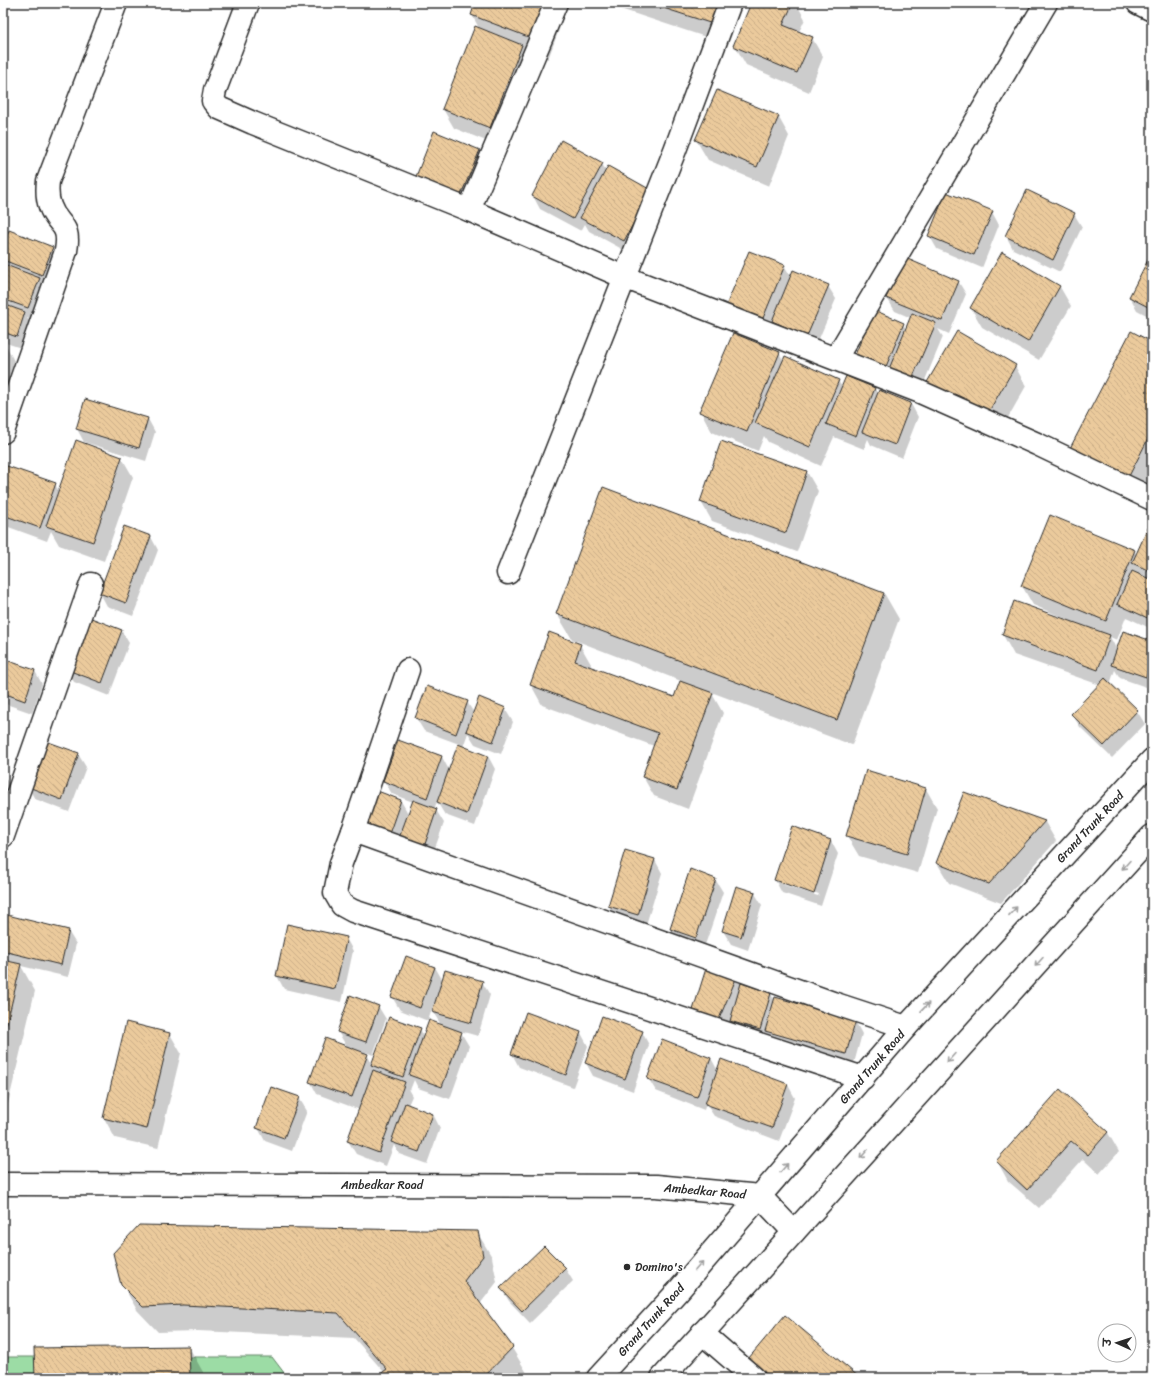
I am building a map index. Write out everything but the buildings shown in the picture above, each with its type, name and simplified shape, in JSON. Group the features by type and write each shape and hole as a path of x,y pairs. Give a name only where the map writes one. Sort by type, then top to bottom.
{"main road":[{"path":"3,432 66,251 68,240 66,229 50,207 47,194 48,181 116,3"},
{"path":"248,3 214,90 213,101 219,108 469,210 624,277 918,391 1037,444 1152,499"},
{"path":"469,210 556,3"},
{"path":"508,573 675,150 730,3"},
{"path":"836,358 1046,3"},
{"path":"1138,3 1152,10"},
{"path":"3,836 91,584"},
{"path":"408,670 341,863 335,893 342,905 354,911 863,1078"},
{"name":"Grand Trunk Road","path":"598,1378 678,1291 906,1027 1152,760"},
{"path":"353,831 818,998 906,1027"},
{"path":"662,1378 1152,836"},
{"name":"Ambedkar Road","path":"3,1184 656,1186 760,1196"},
{"path":"760,1196 794,1232"},
{"path":"702,1333 754,1378"}],"green space":[{"path":"3,1357 272,1357 288,1378 3,1378"}],"place":[{"name":"Domino's","path":"627,1267"}]}
